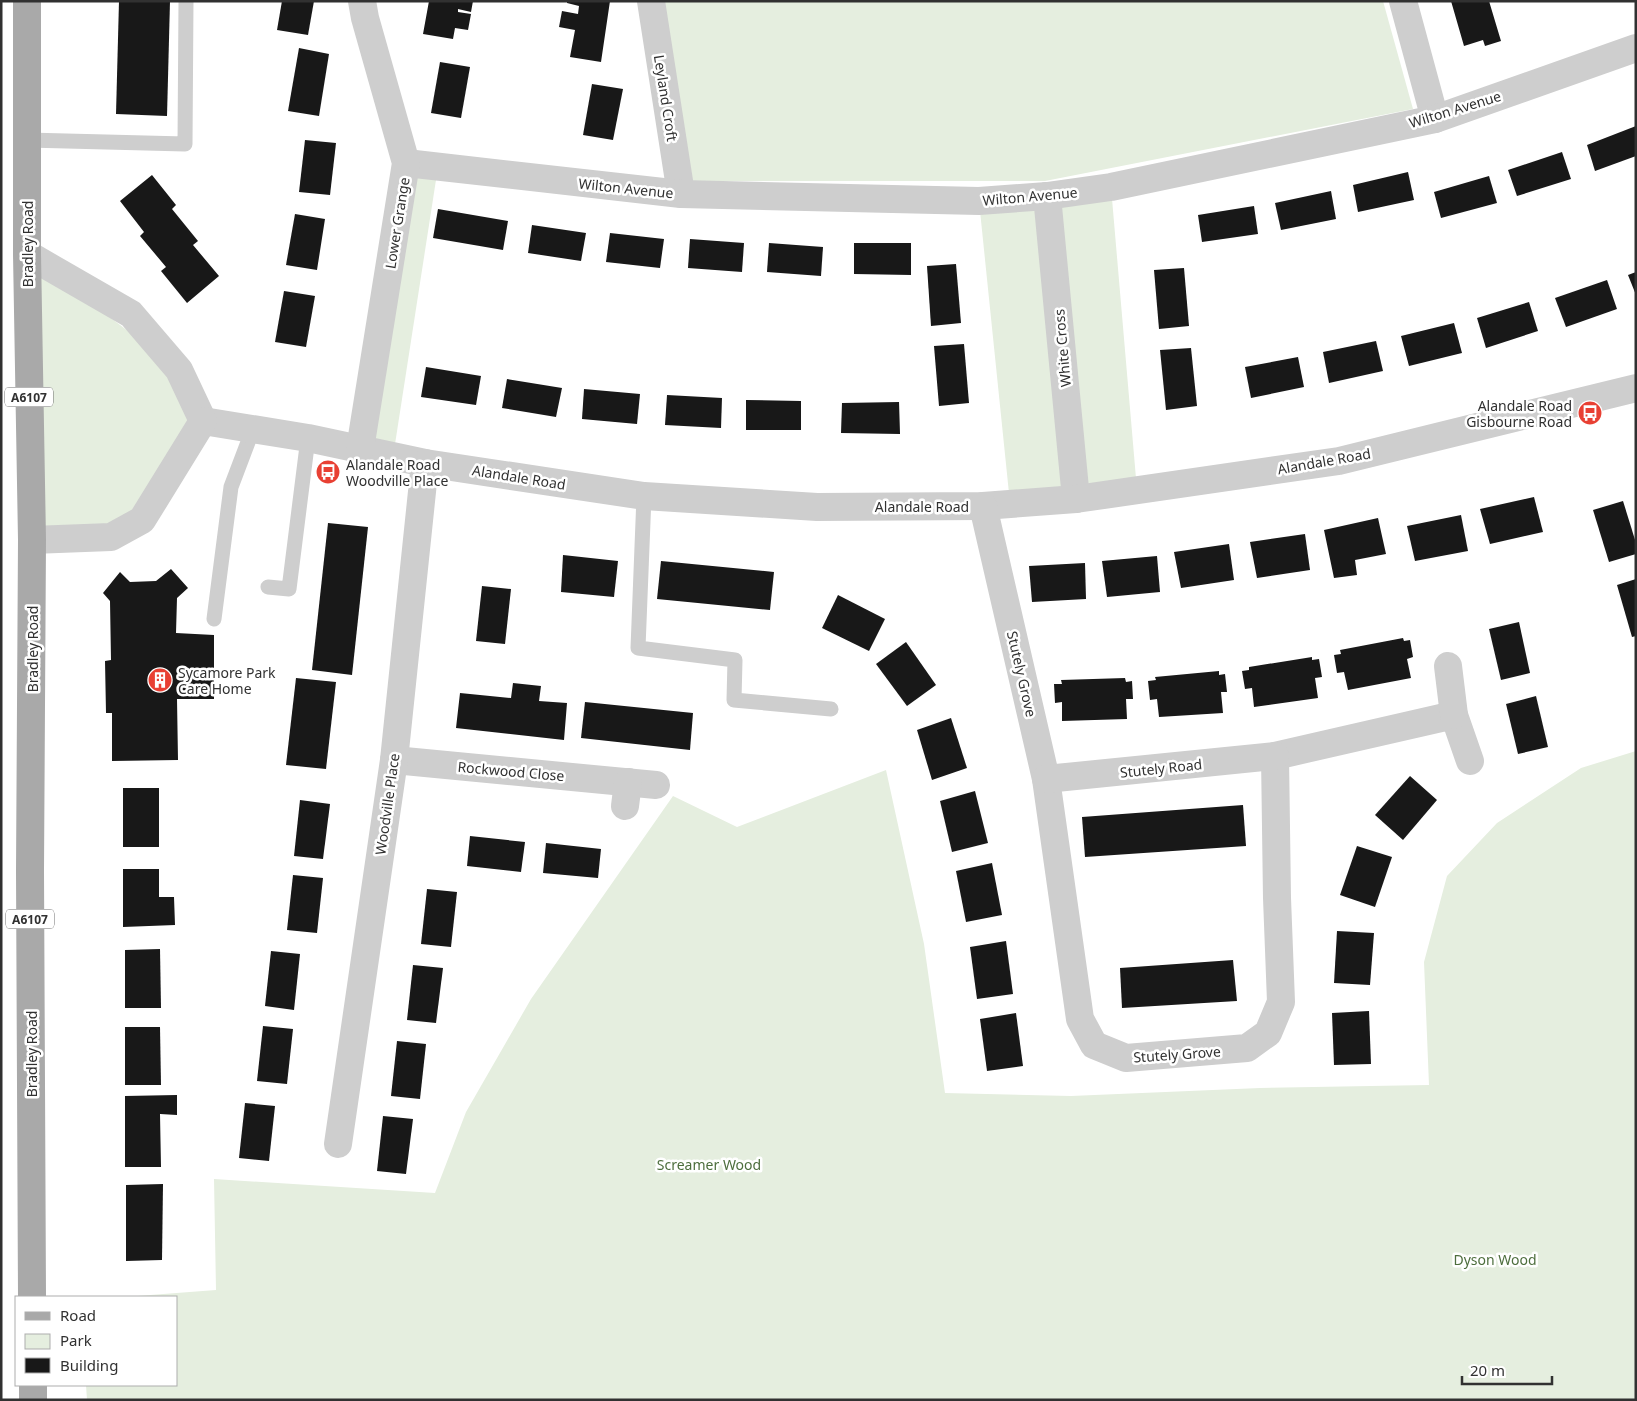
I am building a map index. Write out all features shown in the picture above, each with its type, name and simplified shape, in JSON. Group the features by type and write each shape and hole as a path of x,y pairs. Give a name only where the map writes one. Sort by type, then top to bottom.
{"main road":[{"name":"Bradley Road","path":"27,1 27,254 32,540 30,891 32,1296"},
{"path":"33,1386 33,1400"}],"street":[{"name":"Lower Grange","path":"360,449 406,163 365,18 362,1"},
{"name":"Leyland Croft","path":"650,1 681,194"},
{"path":"1403,1 1435,119"},
{"name":"Wilton Avenue","path":"406,163 681,194 979,201 1047,196 1111,186 1435,119 1636,48"},
{"name":"White Cross","path":"1047,196 1076,499"},
{"path":"27,254 131,314 179,370 203,421 142,520 111,537 32,540"},
{"name":"Alandale Road","path":"203,421 308,438 425,463 644,496 817,507 983,506 1076,499 1339,460 1636,388"},
{"name":"Woodville Place","path":"338,1144 394,760 425,463"},
{"name":"Stutely Grove","path":"983,506 1046,779 1080,1019 1094,1045 1126,1058 1247,1048 1268,1033 1281,1002 1277,898 1276,756"},
{"path":"1448,666 1454,715 1470,761"},
{"path":"1276,756 1454,715"},
{"name":"Stutely Road","path":"1046,779 1276,756"},
{"name":"Rockwood Close","path":"394,760 626,794 656,785"}],"lane":[{"path":"27,140 185,144 186,1"},
{"path":"214,619 231,487 254,429"},
{"path":"268,586 290,589 308,438"},
{"path":"644,496 638,648 735,660 734,700 831,709"}],"green space":[{"path":"662,1 1383,1 1413,109 1045,181 691,181"},
{"path":"406,163 438,167 393,457 360,449"},
{"path":"1111,187 1137,490 1010,503 979,201"},
{"path":"27,254 179,370 203,421 142,520 32,540"},
{"path":"1636,751 1636,1400 87,1400 86,1386 178,1386 178,1296 137,1296 216,1290 214,1179 435,1193 466,1112 531,999 673,796 737,827 886,770 924,944 945,1093 1071,1096 1260,1088 1429,1085 1424,962 1447,876 1497,823 1581,768"}],"building":[{"path":"119,1 170,1 167,116 116,114"},
{"path":"282,1 314,1 308,35 277,30"},
{"path":"429,1 473,1 471,12 458,9 458,12 471,14 468,30 455,28 453,39 423,34"},
{"path":"567,1 610,1 601,62 570,57 575,30 559,27 562,11 578,14 579,6 567,3"},
{"path":"1451,1 1489,1 1501,41 1485,46 1483,40 1464,46"},
{"path":"299,48 329,54 319,116 288,111"},
{"path":"440,62 470,67 461,118 431,113"},
{"path":"592,84 623,89 613,140 583,135"},
{"path":"1636,126 1636,156 1595,171 1587,145"},
{"path":"305,140 336,143 330,195 299,192"},
{"path":"1562,152 1571,179 1517,196 1508,170"},
{"path":"1408,172 1414,200 1358,212 1353,185"},
{"path":"152,175 176,205 172,209 198,241 193,245 219,276 187,303 161,271 166,267 140,236 144,232 120,201"},
{"path":"1489,176 1497,203 1441,218 1434,192"},
{"path":"1331,191 1336,219 1281,230 1275,203"},
{"path":"1254,206 1258,234 1202,242 1198,215"},
{"path":"438,209 508,221 503,250 433,238"},
{"path":"295,214 325,219 317,270 286,265"},
{"path":"532,225 586,233 581,261 528,253"},
{"path":"610,233 664,239 660,268 606,262"},
{"path":"690,239 744,243 742,272 688,268"},
{"path":"769,243 823,247 821,276 767,272"},
{"path":"854,243 911,243 911,275 854,274"},
{"path":"956,264 961,323 931,326 927,266"},
{"path":"1184,268 1189,326 1159,329 1154,270"},
{"path":"1636,272 1636,295 1628,275"},
{"path":"1607,280 1617,309 1566,327 1555,298"},
{"path":"284,291 315,296 306,347 275,342"},
{"path":"1529,302 1538,331 1486,348 1477,318"},
{"path":"1454,323 1462,353 1409,366 1401,336"},
{"path":"1376,341 1383,371 1329,383 1323,352"},
{"path":"964,344 969,403 939,406 934,346"},
{"path":"1191,348 1197,406 1166,410 1160,350"},
{"path":"1298,357 1304,387 1251,398 1245,367"},
{"path":"426,367 481,376 476,405 421,397"},
{"path":"507,379 562,388 556,417 502,408"},
{"path":"584,389 640,394 637,424 582,419"},
{"path":"667,395 722,398 721,428 665,425"},
{"path":"746,400 801,401 801,430 746,430"},
{"path":"899,402 900,434 841,433 842,403"},
{"path":"1534,497 1543,532 1490,544 1480,509"},
{"path":"1623,501 1636,543 1636,554 1609,562 1593,510"},
{"path":"1461,515 1468,551 1415,561 1407,526"},
{"path":"1378,518 1386,554 1355,560 1357,575 1334,578 1324,530"},
{"path":"328,523 368,527 352,675 312,670"},
{"path":"1305,534 1310,570 1257,578 1250,542"},
{"path":"1229,544 1234,580 1181,588 1174,552"},
{"path":"563,555 618,561 614,597 561,592"},
{"path":"1157,556 1160,592 1107,597 1102,561"},
{"path":"661,561 774,572 770,610 657,599"},
{"path":"1085,563 1086,599 1032,602 1029,566"},
{"name":"Sycamore Park Care Home","path":"171,569 188,588 177,598 176,633 214,635 214,699 177,699 178,760 112,761 112,713 106,713 105,661 111,660 110,601 103,593 120,572 130,582 156,581"},
{"path":"1636,579 1636,636 1632,637 1617,585"},
{"path":"482,586 511,589 505,644 476,641"},
{"path":"838,595 885,619 869,651 822,628"},
{"path":"1519,622 1530,673 1501,680 1489,629"},
{"path":"1403,638 1404,641 1410,640 1413,657 1407,659 1411,678 1348,690 1344,672 1337,673 1334,655 1341,654 1340,650"},
{"path":"906,642 936,685 907,706 876,664"},
{"path":"1312,657 1312,660 1319,659 1322,677 1315,678 1318,698 1254,707 1252,688 1245,689 1242,671 1249,670 1249,667"},
{"path":"1219,671 1219,675 1225,674 1227,692 1221,692 1223,713 1159,717 1157,699 1150,700 1148,681 1156,680 1155,677"},
{"path":"296,678 336,682 326,769 286,765"},
{"path":"1125,678 1126,682 1132,681 1133,699 1126,699 1127,719 1062,721 1062,702 1055,703 1054,684 1062,684 1061,680"},
{"path":"513,683 541,686 539,701 567,703 564,740 456,728 460,693 511,698"},
{"path":"1536,696 1548,747 1518,754 1506,704"},
{"path":"585,702 693,713 690,750 581,738"},
{"path":"951,718 967,768 932,780 917,730"},
{"path":"1410,776 1437,800 1403,840 1375,815"},
{"path":"123,788 159,788 159,847 123,847"},
{"path":"975,791 988,843 952,852 940,801"},
{"path":"300,800 330,804 323,859 294,856"},
{"path":"1243,805 1246,846 1085,857 1082,817"},
{"path":"470,836 525,842 521,872 467,866"},
{"path":"546,843 601,849 598,878 543,873"},
{"path":"1357,846 1392,857 1375,907 1340,895"},
{"path":"992,863 1002,915 966,922 956,871"},
{"path":"123,869 159,869 159,897 174,897 175,925 123,927"},
{"path":"293,875 323,878 317,933 287,930"},
{"path":"427,889 457,892 451,947 421,944"},
{"path":"1337,931 1374,933 1370,985 1334,983"},
{"path":"1006,941 1013,994 977,999 970,947"},
{"path":"160,949 161,1008 125,1008 125,950"},
{"path":"271,951 300,954 294,1010 265,1006"},
{"path":"1233,960 1237,1001 1122,1008 1120,968"},
{"path":"413,965 443,968 436,1023 407,1020"},
{"path":"1369,1011 1371,1064 1334,1065 1332,1013"},
{"path":"1016,1013 1023,1066 987,1071 980,1019"},
{"path":"263,1026 293,1029 287,1084 257,1081"},
{"path":"125,1027 160,1027 161,1085 125,1085"},
{"path":"397,1041 426,1044 420,1099 391,1096"},
{"path":"177,1095 177,1115 160,1114 161,1167 125,1167 125,1096"},
{"path":"245,1103 275,1106 269,1161 239,1158"},
{"path":"383,1116 413,1119 406,1174 377,1171"},
{"path":"163,1184 162,1260 126,1261 126,1185"}],"place":[{"name":"Alandale Road Gisbourne Road","path":"1590,413"},
{"name":"Alandale Road Woodville Place","path":"328,472"},
{"name":"Sycamore Park Care Home","path":"160,680"}],"park label":[{"name":"Screamer Wood","path":"709,1164"},
{"name":"Dyson Wood","path":"1495,1259"}]}
